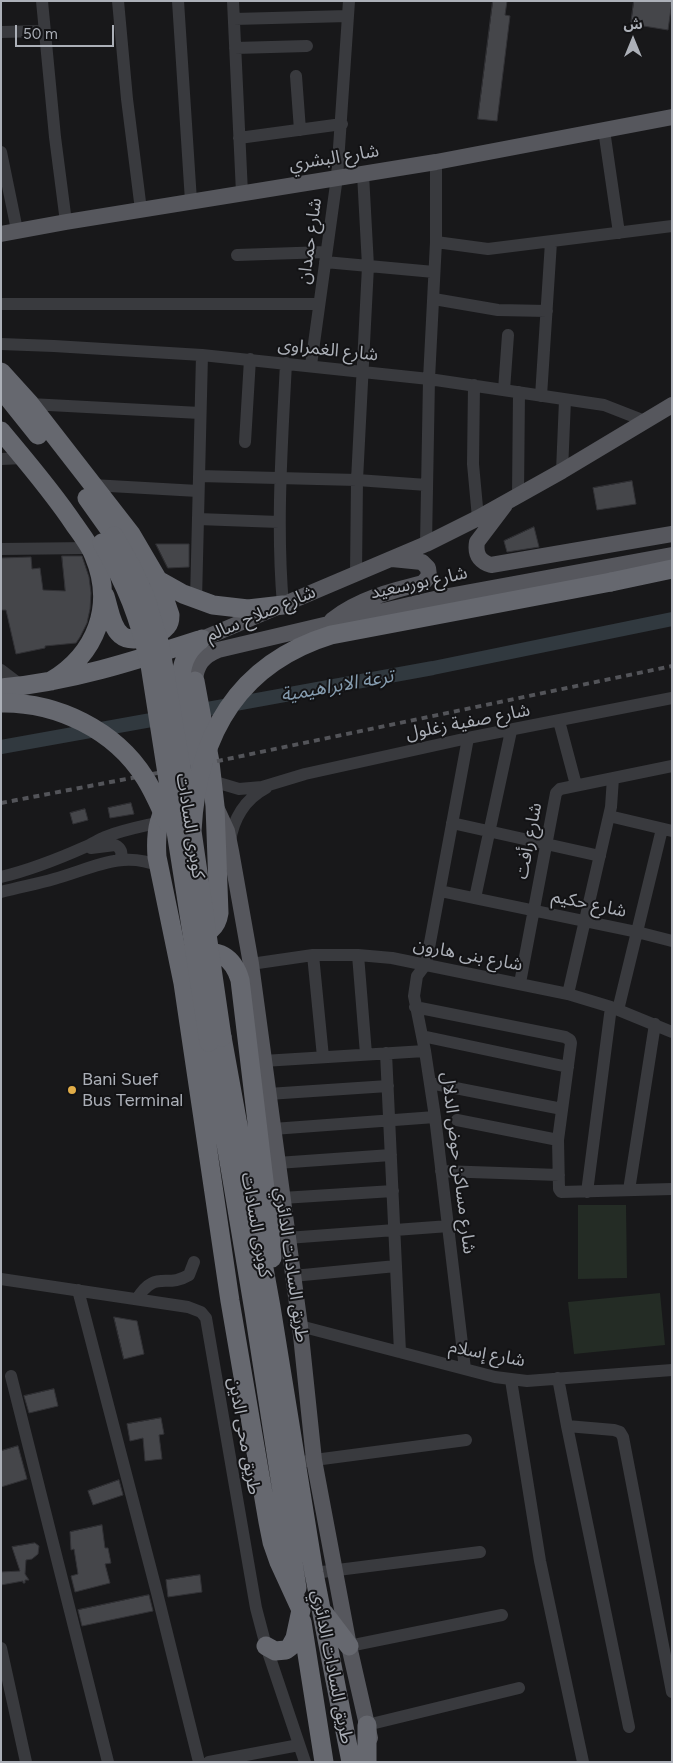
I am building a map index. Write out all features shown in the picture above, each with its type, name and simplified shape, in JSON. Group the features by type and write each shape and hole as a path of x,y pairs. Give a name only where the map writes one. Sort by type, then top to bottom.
{"highway":[{"path":"1,372 30,404 131,534 158,580 170,615 170,621 167,626 138,640 126,638 116,630 99,571 102,542 64,509 1,430"},
{"name":"كوبرى السادات","path":"1,389 84,494 102,542 130,596 143,635 151,673 177,846 215,1039 262,1309"},
{"name":"كوبرى السادات","path":"1,409 102,542 139,581 156,629 192,831 215,1039"},
{"path":"192,831 193,805 198,780 212,736 221,718 245,686 260,672 287,653 312,641 331,635 672,569"},
{"path":"158,580 196,600 230,608 248,609 283,605"},
{"path":"51,681 75,664 90,643 101,616 103,588"},
{"path":"171,921 179,930 192,935 204,933 218,922 215,806 212,781 197,735 189,683 182,667 189,651 202,639"},
{"name":"شارع صلاح سالم","path":"1,688 51,681 109,667 202,639"},
{"name":"كوبرى السادات","path":"1,703 24,704 55,710 84,723 112,741 145,777 177,846"},
{"path":"197,735 186,776 165,806 158,823 156,839 159,866 183,984 230,1301 268,1522 278,1562 300,1610 295,1638 290,1647 281,1652 275,1652 266,1646"},
{"path":"183,984 186,968 200,956 209,953 219,954 227,958 234,965 240,980 263,1061"},
{"path":"240,980 270,1231 262,1309"},
{"name":"طريق السادات الدائري","path":"262,1309 306,1462 314,1574 351,1762"},
{"name":"طريق السادات الدائري","path":"262,1309 300,1610 324,1762"},
{"path":"322,1610 349,1646"},
{"path":"367,1725 367,1762"}],"main road":[{"name":"شارع البشري","path":"1,234 191,201 436,162 672,117"},
{"name":"شارع صلاح سالم","path":"202,639 426,544 478,518 562,472 672,404"},
{"name":"شارع صلاح سالم","path":"512,499 477,542 478,556 484,562 491,565 672,534"},
{"name":"شارع بورسعيد","path":"189,683 199,665 210,653 443,597 672,555"},
{"path":"326,625 351,607 365,600 423,583 429,576 428,568 422,562 391,559"},
{"name":"طريق السادات الدائري","path":"215,806 224,823 230,843 251,964 300,1326 306,1462 334,1571 376,1762"}],"street":[{"path":"42,1 55,137 66,222"},
{"path":"118,1 127,99 141,210"},
{"path":"178,1 191,201"},
{"path":"233,1 242,193"},
{"name":"شارع حمدان","path":"311,365 337,177 349,1"},
{"path":"234,19 348,16"},
{"path":"1,32 44,31"},
{"path":"235,48 307,46"},
{"path":"296,76 300,130"},
{"path":"239,138 342,124"},
{"path":"604,130 619,233"},
{"path":"1,152 17,230"},
{"path":"426,544 429,379 436,242 436,162"},
{"path":"356,574 357,480 368,266 363,174"},
{"path":"436,242 488,249 672,226"},
{"path":"541,396 550,242"},
{"path":"237,256 326,257 368,266 434,272"},
{"path":"434,299 498,310 547,311"},
{"path":"1,304 319,304"},
{"path":"504,390 508,335"},
{"name":"شارع الغمراوى","path":"1,344 250,358 429,379 604,405 645,421"},
{"path":"196,600 202,355"},
{"path":"245,442 250,358"},
{"path":"283,605 279,522 286,363"},
{"path":"474,385 473,464 478,518"},
{"path":"512,499 519,392"},
{"path":"562,472 565,400"},
{"path":"30,404 200,414"},
{"path":"1,459 24,458"},
{"path":"199,476 357,480 427,485"},
{"path":"92,485 198,491"},
{"path":"198,519 279,522"},
{"path":"1,549 102,542"},
{"path":"1,670 22,686"},
{"name":"شارع صفية زغلول","path":"212,781 239,789 262,788 305,774 468,738 672,698"},
{"path":"559,721 576,785"},
{"path":"475,898 511,731"},
{"name":"شارع مساكن حوض الدلال","path":"465,1369 435,1117 414,996 417,976 426,964 468,738"},
{"name":"شارع رأفت","path":"520,984 556,793 560,789 576,785 672,766"},
{"path":"568,994 609,816 614,778"},
{"name":"شارع صفية زغلول","path":"230,843 234,822 240,812 254,796 272,784"},
{"path":"1,877 82,849 104,837 124,830 158,823 215,806"},
{"path":"587,1192 614,1008 667,830 609,816"},
{"path":"452,823 600,856"},
{"path":"82,849 115,845 122,852 120,859"},
{"path":"1,892 55,879 120,859 140,860 159,866"},
{"name":"شارع حكيم","path":"440,891 672,941"},
{"path":"313,955 323,1057"},
{"name":"شارع بنى هارون","path":"251,964 313,955 358,955 392,958 568,994 614,1008 672,1032"},
{"path":"358,955 366,1054"},
{"path":"415,1007 568,1038 571,1043 558,1140 559,1189 561,1192 671,1189 672,1176"},
{"path":"630,1190 655,1024"},
{"path":"422,1036 568,1067"},
{"path":"263,1061 425,1051"},
{"path":"386,1053 400,1352"},
{"path":"430,1083 562,1109"},
{"path":"268,1094 388,1086"},
{"path":"273,1128 435,1117"},
{"path":"457,1120 558,1140"},
{"path":"277,1163 391,1155"},
{"path":"442,1171 559,1175"},
{"path":"282,1198 393,1191"},
{"path":"287,1238 449,1226"},
{"path":"138,1299 143,1290 153,1282 177,1281 189,1275 194,1262"},
{"path":"293,1276 396,1266"},
{"name":"طريق محى الدين","path":"1,1279 195,1308 206,1318 256,1608 266,1646 305,1762"},
{"path":"78,1290 199,1762"},
{"name":"شارع إسلام","path":"300,1326 511,1380 671,1373"},
{"path":"11,1376 108,1762"},
{"path":"558,1378 629,1727"},
{"path":"511,1380 540,1561 583,1762"},
{"path":"567,1426 614,1430 620,1432 623,1437 672,1692"},
{"path":"306,1462 466,1440"},
{"path":"314,1574 480,1552"},
{"path":"349,1646 502,1615"},
{"path":"1,1648 26,1762"},
{"path":"367,1725 519,1688"},
{"path":"209,1762 299,1745"}],"shaded area":[{"path":"578,1205 626,1205 627,1278 578,1279"},
{"path":"660,1293 665,1345 574,1354 568,1302"}],"building":[{"path":"493,1 507,1 505,15 510,16 497,121 478,119"},
{"path":"634,1 672,1 668,30 631,24"},
{"path":"632,481 636,504 597,510 593,488"},
{"path":"534,527 539,547 507,552 504,541"},
{"path":"156,544 189,544 189,567 168,568"},
{"path":"62,556 82,556 89,577 91,593 87,623 76,643 45,646 45,648 16,654 6,610 1,610 1,558 31,557 32,569 40,568 43,590 65,591"},
{"path":"131,803 134,814 110,818 108,808"},
{"path":"85,809 88,820 73,824 70,813"},
{"path":"114,1317 137,1321 144,1354 124,1359"},
{"path":"54,1389 58,1406 29,1413 24,1396"},
{"path":"161,1418 164,1434 159,1435 162,1459 145,1461 143,1438 130,1441 127,1424"},
{"path":"18,1446 27,1479 1,1487 1,1451"},
{"path":"119,1480 123,1495 93,1505 88,1491"},
{"path":"102,1525 105,1548 108,1548 111,1563 105,1564 110,1583 75,1592 71,1576 78,1574 74,1549 71,1550 70,1532"},
{"path":"35,1543 39,1546 38,1554 32,1559 26,1560 25,1574 29,1580 25,1580 25,1583 23,1581 1,1585 1,1572 20,1571 12,1547"},
{"path":"200,1575 202,1592 168,1597 166,1580"},
{"path":"149,1595 153,1611 82,1626 78,1610"}],"waterway":[{"name":"ترعة الابراهيمية","path":"191,712 433,668 672,619"},
{"name":"ترعة الابراهيمية","path":"1,747 168,717"}],"railway":[{"path":"1,803 189,767 672,666"}],"place":[{"name":"Bani Suef Bus Terminal","path":"72,1090"}]}
